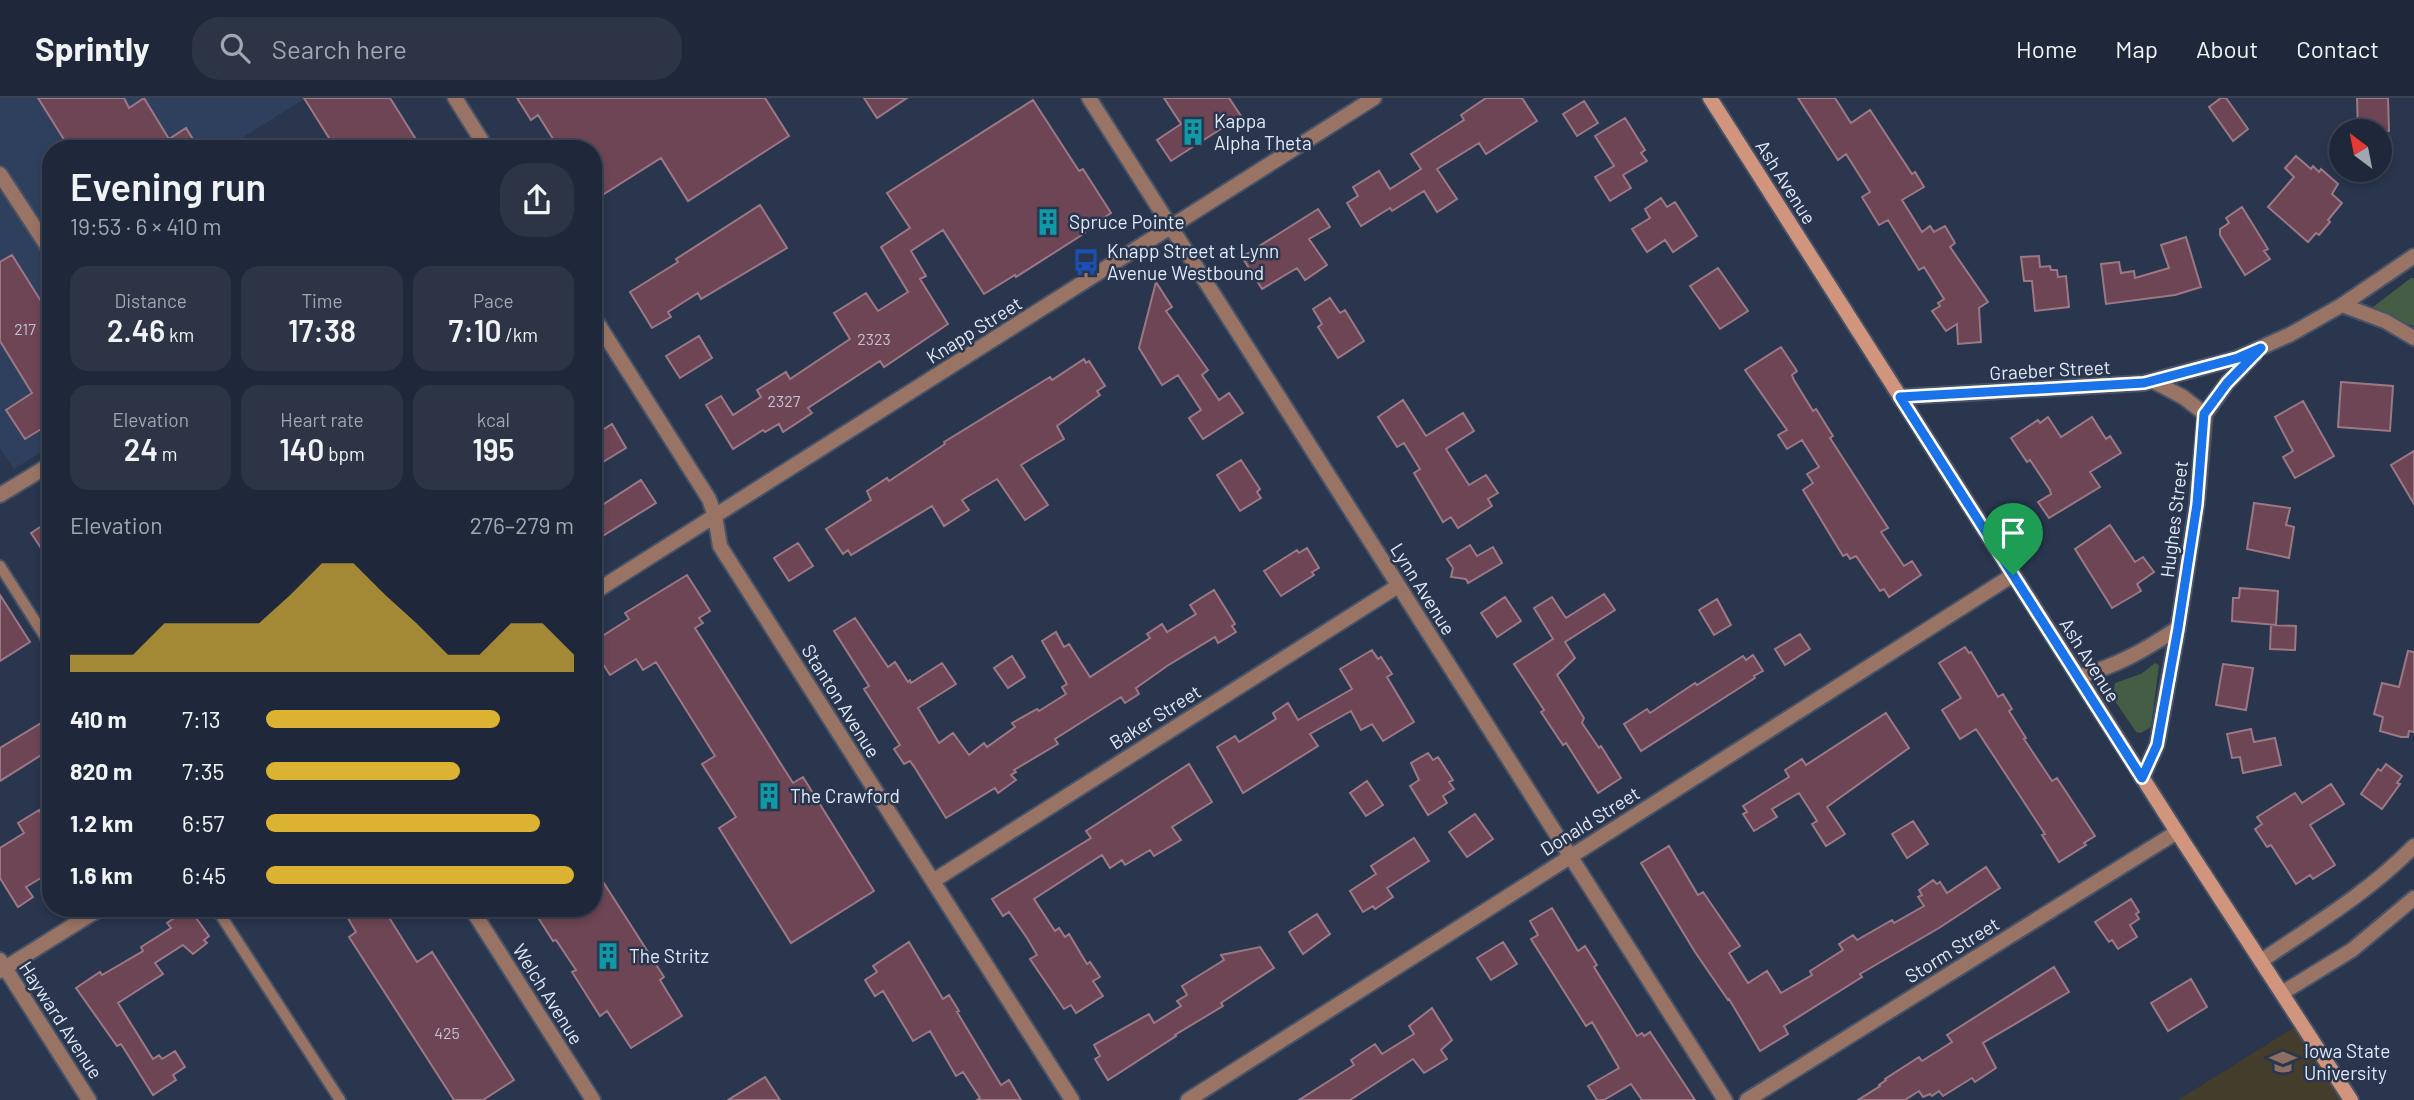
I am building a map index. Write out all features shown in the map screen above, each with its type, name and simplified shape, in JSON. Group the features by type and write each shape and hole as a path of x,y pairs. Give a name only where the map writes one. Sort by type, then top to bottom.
{"street":[{"path":"455,98 481,140"},
{"name":"Lynn Avenue","path":"1088,98 1726,1100"},
{"name":"Knapp Street","path":"602,587 1374,98"},
{"name":"Ash Avenue","path":"1710,98 2142,778 2351,1100"},
{"path":"0,174 42,238"},
{"path":"2153,381 2183,397 2204,414 2227,383 2261,348 2342,305 2414,256"},
{"path":"2342,305 2385,321 2414,338"},
{"name":"Stanton Avenue","path":"602,330 709,499 720,546 1072,1100"},
{"name":"Graeber Street","path":"1900,397 2079,388 2153,381 2238,358 2261,348"},
{"name":"Hughes Street","path":"2142,778 2157,745 2178,628 2197,504 2204,414"},
{"path":"0,495 42,469"},
{"name":"Donald Street","path":"1188,1100 2013,575"},
{"name":"Baker Street","path":"933,881 1398,586"},
{"path":"2078,677 2108,668 2139,654 2178,628"},
{"name":"Storm Street","path":"1747,1100 2177,832"},
{"path":"2261,961 2345,905 2394,867 2414,846"},
{"path":"2282,993 2352,950 2414,898"},
{"path":"2,966 86,917"},
{"name":"Welch Avenue","path":"477,917 593,1100"},
{"name":"Hayward Avenue","path":"2,966 89,1100"}],"lane":[{"path":"0,566 42,632"},
{"path":"222,917 340,1100"}],"shaded area":[{"path":"0,98 306,98 238,140 42,140 42,452 14,469 0,448"},
{"name":"Iowa State University","path":"2301,1023 2351,1100 2178,1100"}],"green space":[{"path":"2414,278 2414,326 2373,312 2373,307"},
{"path":"2155,663 2159,665 2151,727 2141,733 2136,732 2113,698 2115,683 2141,674"}],"building":[{"path":"38,98 124,98 129,108 144,98 169,139 186,128 193,140 64,140"},
{"path":"304,98 390,98 416,140 330,140"},
{"path":"517,98 765,98 789,136 688,201 661,158 602,195 602,140 554,140 538,115 531,120"},
{"path":"864,98 907,98 877,118"},
{"name":"Kappa Alpha Theta","path":"1164,98 1229,98 1241,116 1171,161 1157,140 1181,124"},
{"path":"1486,98 1522,98 1537,121 1486,154 1479,143 1437,169 1457,199 1437,212 1424,191 1361,226 1347,203 1358,196 1353,187 1379,171 1390,189 1421,169 1411,154 1464,120 1461,115"},
{"path":"1798,98 1835,98 1851,123 1870,110 1912,174 1915,172 1924,187 1902,200 1922,232 1930,226 1934,232 1945,226 1955,243 1950,247 1988,302 1979,308 1981,342 1958,344 1957,324 1946,331 1932,311 1940,306 1938,303 1944,299 1924,267 1919,270 1888,220 1879,225 1862,197 1870,192 1846,154 1838,160"},
{"path":"2221,98 2226,98 2248,129 2233,141 2209,107"},
{"path":"2357,98 2388,98 2389,119 2358,119"},
{"path":"1033,100 1079,171 1083,169 1111,213 1084,231 1085,233 984,294 943,230 911,251 926,276 920,279 948,324 884,367 880,361 808,408 812,413 783,432 779,424 765,432 763,430 733,449 706,405 721,396 733,415 761,397 757,390 786,372 790,379 850,339 834,313 866,293 878,311 908,292 881,247 910,228 887,193"},
{"path":"1584,101 1598,123 1577,136 1563,114"},
{"path":"1625,118 1645,150 1641,153 1647,161 1623,175 1631,188 1610,201 1595,177 1614,166 1595,136"},
{"path":"2296,156 2311,169 2313,166 2319,172 2321,169 2329,176 2329,182 2338,184 2332,194 2342,203 2319,235 2316,233 2308,242 2268,207 2294,177 2285,168"},
{"path":"1661,198 1667,207 1675,202 1697,236 1673,252 1665,240 1647,252 1632,229 1650,218 1645,209"},
{"path":"760,205 787,248 701,299 698,293 668,312 671,317 652,328 630,292"},
{"path":"2242,207 2268,249 2264,251 2270,259 2245,275 2220,235 2220,229 2229,223 2226,218"},
{"path":"1318,209 1330,227 1309,239 1327,265 1305,280 1297,268 1262,289 1242,257"},
{"path":"2186,237 2201,287 2175,295 2106,304 2101,264 2119,262 2121,273 2134,271 2135,278 2169,268 2161,245"},
{"path":"12,255 42,303 42,429 25,439 6,410 32,393 0,341 0,262"},
{"path":"2039,256 2040,267 2050,266 2051,270 2057,270 2058,277 2066,276 2069,307 2035,311 2032,281 2024,281 2021,257"},
{"path":"1718,268 1748,311 1720,329 1690,286"},
{"path":"1156,282 1172,307 1166,311 1208,370 1202,375 1219,400 1229,393 1243,413 1203,439 1189,418 1201,410 1178,375 1162,385 1139,348"},
{"path":"1330,298 1340,313 1345,310 1364,341 1338,358 1318,327 1322,324 1313,309"},
{"path":"699,336 712,358 680,378 666,356"},
{"path":"1781,347 1797,371 1792,375 1794,380 1813,411 1816,409 1833,436 1830,438 1888,528 1881,532 1904,566 1912,561 1921,575 1889,597 1884,589 1880,591 1856,556 1850,559 1847,554 1843,556 1803,490 1813,483 1807,474 1819,467 1802,440 1787,449 1778,435 1787,430 1745,370"},
{"path":"1084,359 1086,363 1089,361 1105,386 1097,391 1100,395 1057,426 1064,439 1021,465 1048,505 1025,520 997,479 962,500 969,510 944,526 932,506 851,555 848,550 843,554 826,529 871,500 867,491 887,478 889,481 945,444 944,442"},
{"path":"2341,382 2393,386 2390,431 2338,427"},
{"path":"1403,400 1426,436 1463,413 1474,431 1446,449 1469,485 1486,475 1498,493 1488,499 1492,506 1458,528 1451,517 1443,522 1414,473 1420,469 1404,443 1397,447 1378,417"},
{"path":"2303,401 2334,456 2295,478 2283,457 2293,451 2275,417"},
{"path":"2048,417 2061,437 2092,417 2106,439 2110,436 2121,453 2090,472 2100,487 2049,518 2038,502 2051,494 2050,490 2011,438 2038,420 2040,423"},
{"path":"612,424 626,448 602,463 602,430"},
{"path":"2414,451 2414,504 2391,465"},
{"path":"1241,460 1260,489 1257,492 1261,498 1240,511 1217,475"},
{"path":"641,480 656,503 602,536 602,505"},
{"path":"2254,503 2290,508 2286,525 2294,527 2289,558 2247,549"},
{"path":"2110,525 2135,562 2143,557 2154,572 2137,584 2141,591 2112,608 2075,549"},
{"path":"42,526 42,550 31,533"},
{"path":"798,543 813,566 789,581 774,558"},
{"path":"1470,545 1477,556 1493,547 1502,563 1468,583 1466,579 1451,577 1453,568 1447,559"},
{"path":"1307,548 1319,568 1312,572 1314,575 1281,596 1264,571 1297,550 1299,553"},
{"name":"The Crawford","path":"687,575 710,611 699,618 703,623 695,628 793,783 803,777 874,891 791,943 719,828 736,817 702,764 715,756 656,662 643,670 636,659 610,675 602,663 602,636 629,619 625,613"},
{"path":"2240,588 2278,591 2276,625 2232,621 2233,598 2239,598"},
{"path":"1214,590 1235,624 1232,626 1236,632 1218,643 1215,637 1167,666 1136,688 1139,694 1125,703 1121,697 1055,739 1058,744 1014,770 1016,772 1011,775 1016,780 998,793 995,788 946,818 910,761 904,764 894,749 900,745 864,689 869,686 834,631 855,618 888,667 895,662 911,683 942,663 956,684 918,708 939,743 953,733 969,755 984,743 987,747 1015,727 1012,723 1037,709 1039,711 1066,694 1062,687 1067,684 1042,641 1056,632 1064,647 1069,644 1090,677 1150,638 1147,634 1162,624 1167,632 1196,614 1190,605"},
{"path":"1604,594 1615,610 1565,642 1575,658 1557,675 1584,718 1582,723 1599,748 1601,746 1621,778 1598,793 1566,743 1563,745 1541,712 1544,710 1514,664 1553,639 1534,608 1552,597 1566,618"},
{"path":"0,595 30,642 0,661"},
{"path":"1505,597 1521,621 1497,637 1481,613"},
{"path":"1717,599 1731,625 1714,635 1699,610"},
{"path":"2271,625 2296,626 2295,650 2270,649"},
{"path":"1800,634 1810,649 1785,665 1775,649"},
{"path":"1965,647 1971,652 1998,697 2003,694 2012,709 2009,711 2026,738 2024,739 2052,781 2057,778 2095,836 2059,862 2042,835 2045,834 1976,729 1960,739 1942,710 1961,698 1939,663"},
{"path":"1372,650 1378,659 1381,657 1392,674 1387,677 1414,722 1383,741 1372,724 1361,730 1351,711 1310,734 1318,746 1243,793 1217,747 1235,736 1239,742 1276,719 1273,713 1288,703 1298,720 1352,689 1340,669"},
{"path":"2408,651 2414,652 2414,732 2409,731 2408,737 2401,737 2380,731 2383,717 2374,714 2382,683 2399,687"},
{"path":"1753,655 1763,671 1754,676 1755,678 1641,751 1624,724 1647,709 1650,713 1743,656 1746,660"},
{"path":"1012,656 1025,677 1008,688 994,668"},
{"path":"2223,664 2253,668 2246,710 2216,705"},
{"path":"1886,713 1909,748 1827,807 1845,834 1826,846 1812,824 1817,821 1799,793 1772,809 1777,817 1754,831 1743,814 1747,812 1743,806 1789,777 1785,770 1802,759 1806,765"},
{"path":"42,722 42,755 0,781 0,748"},
{"path":"2251,729 2254,742 2275,738 2281,765 2243,773 2240,757 2232,758 2227,734"},
{"path":"1428,753 1433,760 1438,757 1453,780 1449,782 1454,789 1443,796 1447,803 1428,815 1410,786 1419,780 1411,763"},
{"path":"1189,764 1212,802 1172,827 1181,840 1154,856 1150,850 1125,865 1122,860 1110,868 1102,855 1034,899 1055,931 1059,928 1065,937 1069,934 1087,964 1090,962 1100,977 1093,981 1103,996 1076,1013 1071,1005 1064,1009 1030,959 1037,955 1027,938 1009,912 1003,916 992,899 1091,838 1086,831"},
{"path":"2386,764 2402,776 2397,783 2400,784 2382,809 2361,794 2378,769 2381,771"},
{"path":"1367,781 1383,805 1366,816 1350,793"},
{"path":"2331,784 2344,804 2310,825 2335,865 2313,879 2310,875 2296,884 2271,845 2267,847 2255,829 2262,824 2257,817 2295,793 2302,803"},
{"path":"39,810 42,814 42,877 26,887 33,897 18,907 0,878 0,848 24,833 18,823"},
{"path":"1475,814 1493,839 1467,857 1449,832"},
{"path":"1913,821 1928,844 1907,858 1892,834"},
{"path":"1414,838 1429,861 1387,888 1393,897 1375,909 1373,906 1363,912 1350,891 1376,874 1371,866"},
{"path":"1669,846 1698,895 1703,892 1740,946 1729,953 1748,983 1767,971 1781,993 1812,975 1810,971 1843,950 1839,944 1853,935 1857,940 1924,906 1918,897 1922,895 1919,890 1933,880 1937,884 1940,882 1947,893 1986,867 2000,888 1939,928 1860,974 1862,977 1784,1026 1788,1034 1760,1051 1641,863"},
{"name":"The Stritz","path":"602,880 664,977 660,980 682,1016 631,1048 607,1011 600,1016 572,972 576,970 556,940 553,941 538,917 602,917"},
{"path":"2131,899 2139,912 2136,914 2139,919 2130,925 2137,937 2118,949 2112,940 2109,942 2095,922"},
{"path":"1552,908 1578,951 1585,946 1597,965 1594,967 1637,1036 1650,1032 1695,1100 1642,1100 1631,1084 1604,1100 1597,1100 1588,1086 1619,1068 1592,1022 1586,1026 1531,939 1538,935 1530,921"},
{"path":"1317,914 1330,934 1303,954 1289,932"},
{"path":"176,917 195,917 209,936 204,940 207,943 193,954 183,945 155,963 163,974 118,1003 153,1059 159,1055 162,1059 175,1051 185,1067 173,1075 176,1080 153,1095 121,1044 117,1046 76,988 100,972 102,975 143,951 141,947 171,928 167,923"},
{"path":"347,917 389,917 417,962 432,952 514,1080 483,1100 454,1100 349,937 356,932"},
{"path":"909,942 943,999 949,995 1001,1085 1009,1080 1021,1100 977,1100 980,1098 963,1072 956,1076 930,1031 913,1041 883,991 875,996 865,980 877,972 873,966"},
{"path":"1503,942 1517,964 1491,980 1477,958"},
{"path":"1260,947 1274,968 1221,1003 1223,1006 1108,1080 1095,1059 1100,1056 1094,1045 1149,1014 1154,1023 1181,1006 1177,1001 1187,995 1182,986 1224,960 1221,955"},
{"path":"2054,967 2069,992 1983,1043 1996,1068 1975,1082 1972,1078 1943,1096 1939,1091 1932,1096 1930,1094 1923,1097 1919,1091 1905,1100 1858,1100 1919,1057 1922,1061 1952,1042 1947,1035"},
{"path":"2191,979 2207,1007 2168,1031 2151,1003"},
{"path":"1432,1008 1452,1040 1441,1050 1447,1059 1424,1073 1413,1059 1350,1100 1299,1100 1354,1065 1351,1060 1375,1044 1382,1054 1414,1034 1409,1026"},
{"path":"765,1077 780,1100 728,1100"}],"place":[{"name":"Kappa Alpha Theta","path":"1193,132"},
{"name":"Spruce Pointe","path":"1048,222"},
{"name":"Knapp Street at Lynn Avenue Westbound","path":"1086,262"},
{"name":"The Crawford","path":"769,796"},
{"name":"The Stritz","path":"608,956"},
{"name":"Iowa State University","path":"2283,1062"}],"route":[{"path":"2261,348 2227,383 2204,414 2197,504 2178,628 2157,745 2142,778 2013,575 1900,397 2144,383 2238,358 2261,348"}]}
